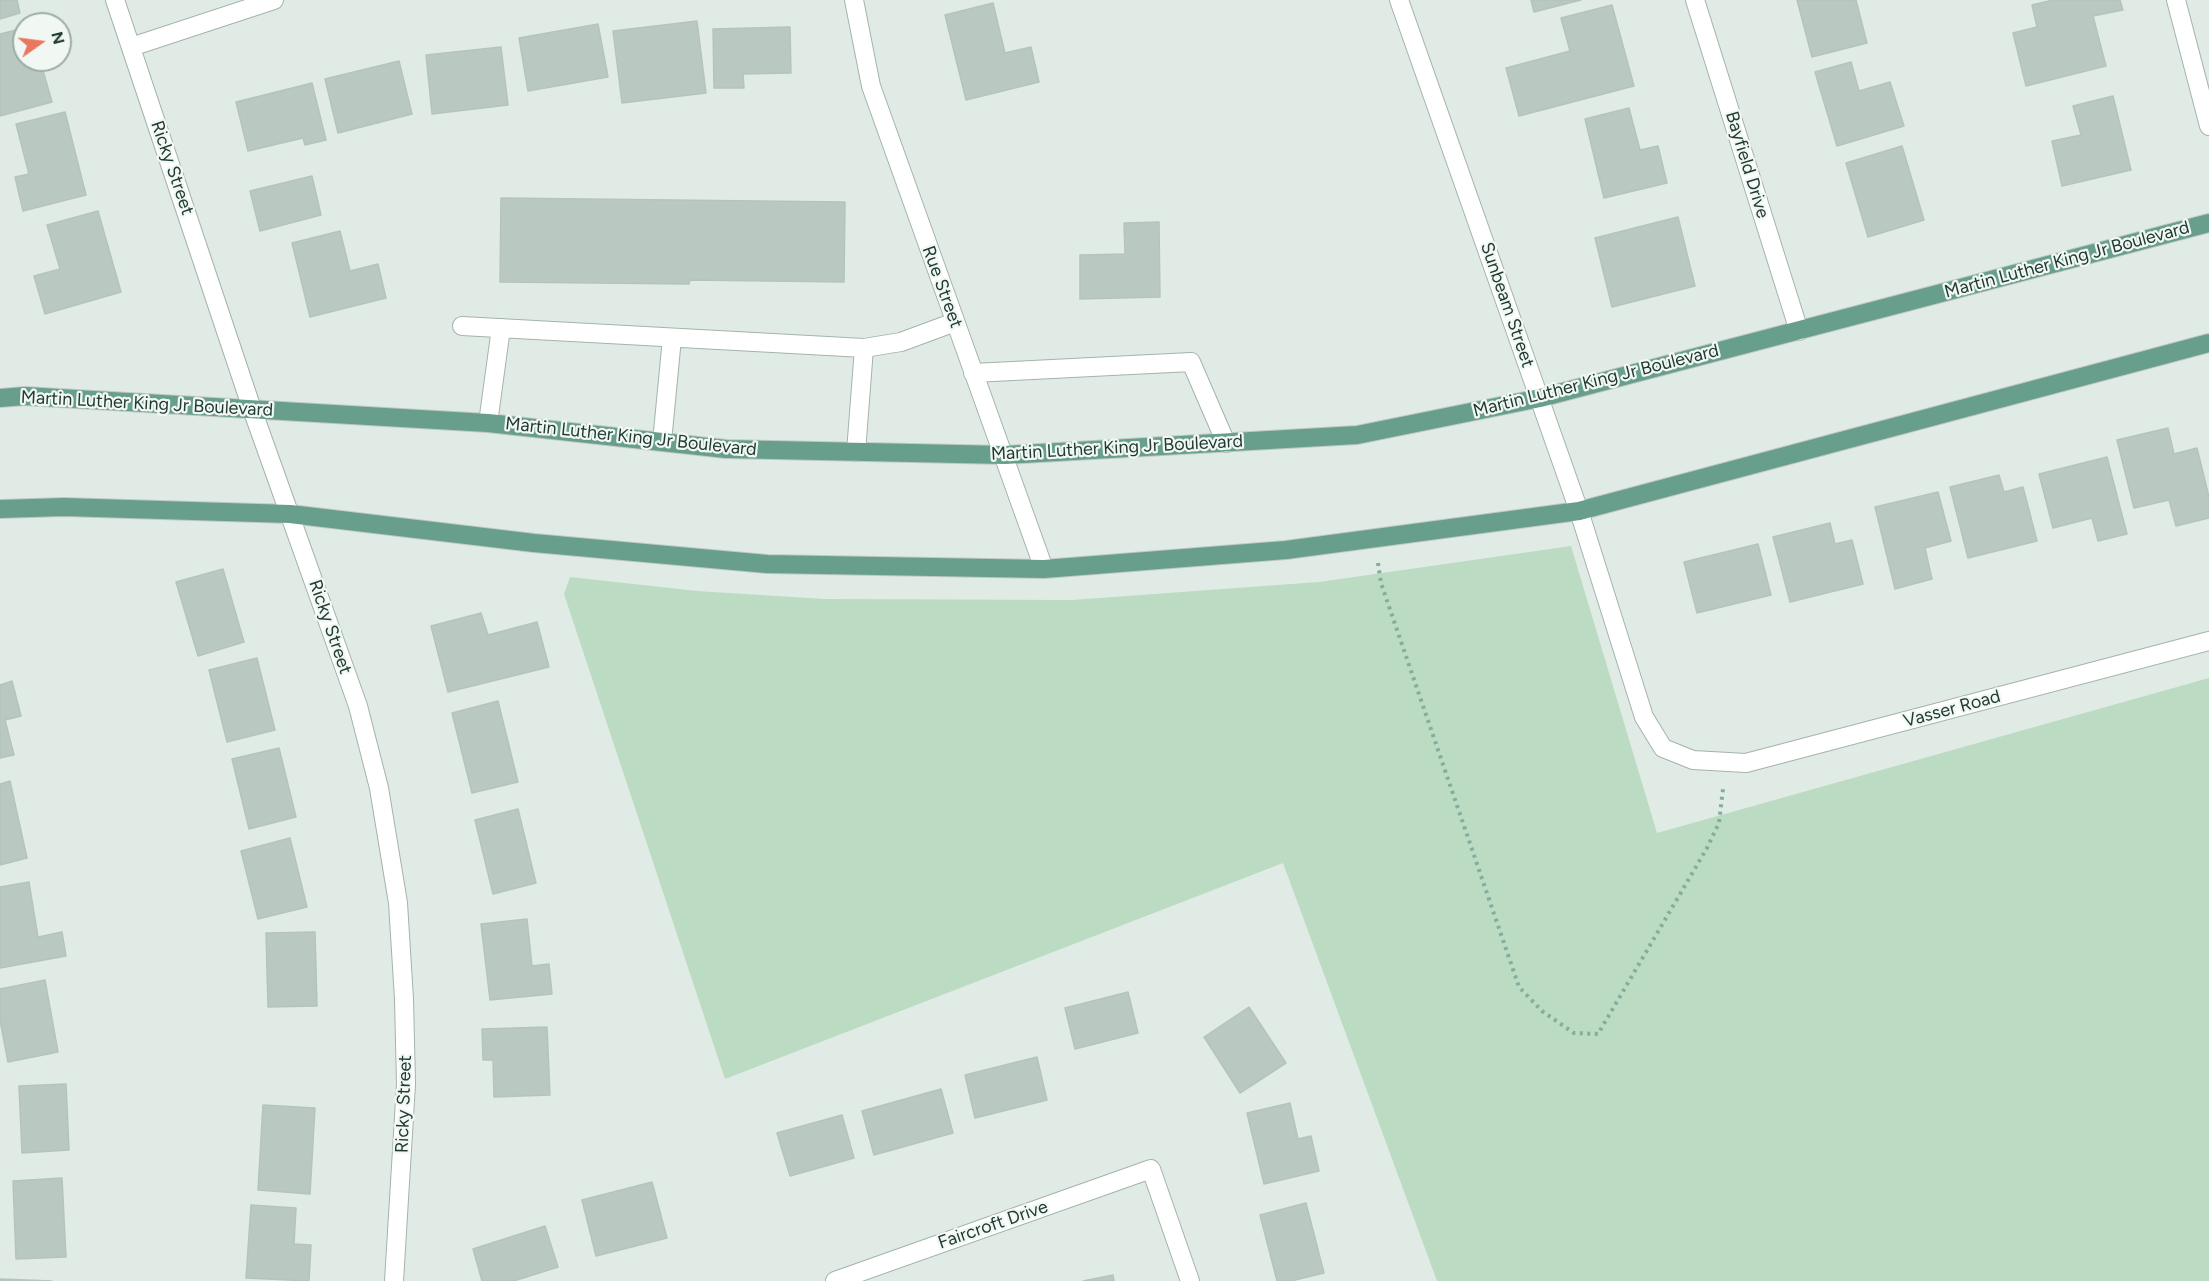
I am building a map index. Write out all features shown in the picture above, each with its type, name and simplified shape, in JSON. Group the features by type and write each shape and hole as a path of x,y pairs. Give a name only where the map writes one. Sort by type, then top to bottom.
{"main road":[{"name":"Martin Luther King Jr Boulevard","path":"0,398 25,396 488,423 726,449 1005,455 1357,435 1540,398 2209,223"},
{"path":"0,509 64,507 290,514 534,543 767,564 1044,569 1286,550 1579,511 2209,343"}],"street":[{"name":"Ricky Street","path":"115,0 252,409 358,706 379,788 398,903 406,1084 394,1281"},
{"path":"131,47 274,0"},
{"name":"Rue Street","path":"854,0 871,86 1044,569"},
{"name":"Sunbeam Street","path":"1400,0 1579,511 1644,717 1663,748 1693,760"},
{"name":"Bayfield Drive","path":"1695,0 1799,331"},
{"path":"2176,0 2209,126"},
{"path":"462,326 864,348 901,342 955,322"},
{"path":"488,423 501,328"},
{"path":"662,442 672,338"},
{"path":"856,452 864,348"},
{"path":"973,373 1191,362 1226,443"},
{"name":"Vasser Road","path":"1693,760 1746,763 2209,641"},
{"name":"Faircroft Drive","path":"834,1281 1151,1169 1191,1281"}],"path":[{"path":"1374,538 1381,583 1519,987 1542,1011 1574,1033 1598,1034 1707,848 1719,823 1726,762"}],"green space":[{"path":"1571,546 1657,833 2209,678 2209,1281 1437,1281 1283,863 725,1079 564,594 570,577 697,591 825,599 1072,600 1319,582"}],"building":[{"path":"0,0 17,0 20,12 12,12 12,15 0,19"},
{"path":"1531,0 1581,0 1534,12"},
{"path":"1797,0 1856,0 1867,43 1812,57"},
{"path":"2053,0 2120,0 2123,10 2093,16 2106,66 2026,86 2013,33 2037,27 2032,5"},
{"path":"993,3 1005,53 1031,47 1039,82 966,100 945,15"},
{"path":"1612,5 1634,86 1519,116 1506,68 1570,51 1561,18"},
{"path":"697,21 706,93 622,103 613,31"},
{"path":"598,24 608,77 528,91 519,38"},
{"path":"790,27 791,73 743,74 744,88 714,88 713,29"},
{"path":"12,31 12,72 43,72 52,102 0,116 0,34"},
{"path":"501,47 508,105 432,114 426,55"},
{"path":"399,61 412,114 338,133 325,79"},
{"path":"1851,62 1859,91 1890,82 1904,126 1837,146 1815,72"},
{"path":"312,83 326,140 305,145 303,138 248,151 236,102"},
{"path":"2113,96 2131,170 2062,186 2052,141 2081,135 2073,106"},
{"path":"1629,108 1640,150 1658,146 1667,183 1604,198 1585,119"},
{"path":"65,112 86,195 23,211 15,177 29,174 16,124"},
{"path":"1902,146 1924,220 1868,237 1846,163"},
{"path":"312,176 321,215 260,231 250,191"},
{"path":"501,198 845,202 844,282 690,280 689,284 500,282"},
{"path":"98,211 121,292 45,314 34,276 60,269 47,225"},
{"path":"1678,217 1695,286 1612,307 1595,238"},
{"path":"1159,222 1160,297 1080,299 1080,255 1125,254 1124,223"},
{"path":"340,231 350,271 378,264 386,298 310,317 292,243"},
{"path":"2168,428 2174,454 2197,448 2209,497 2209,518 2176,526 2169,500 2134,508 2117,440"},
{"path":"2107,457 2127,534 2098,541 2092,518 2053,528 2039,474"},
{"path":"1999,475 2004,492 2023,487 2037,541 1968,558 1950,487"},
{"path":"1938,492 1951,541 1925,548 1932,579 1895,589 1875,507"},
{"path":"1830,523 1835,544 1852,540 1863,584 1790,602 1773,537"},
{"path":"1758,544 1771,595 1697,613 1684,562"},
{"path":"223,569 244,642 198,656 176,582"},
{"path":"481,613 488,635 537,622 549,667 448,692 431,626"},
{"path":"257,658 275,730 227,742 209,670"},
{"path":"12,681 21,716 5,720 14,755 0,758 0,685"},
{"path":"498,701 518,782 472,793 452,713"},
{"path":"279,748 296,817 249,829 232,759"},
{"path":"10,781 27,858 0,865 0,784"},
{"path":"518,809 536,883 493,894 475,820"},
{"path":"290,838 307,907 258,919 241,851"},
{"path":"29,882 38,937 62,932 66,956 0,968 0,887"},
{"path":"527,919 532,966 549,964 552,994 490,1000 481,924"},
{"path":"315,932 317,1006 268,1007 266,933"},
{"path":"45,980 58,1052 8,1062 0,1020 0,989"},
{"path":"1128,992 1138,1033 1075,1049 1065,1008"},
{"path":"1249,1007 1286,1063 1240,1093 1204,1037"},
{"path":"547,1027 550,1095 494,1097 493,1060 483,1060 482,1029"},
{"path":"1037,1057 1047,1100 975,1118 965,1075"},
{"path":"66,1084 69,1150 22,1153 19,1086"},
{"path":"941,1089 953,1133 874,1155 862,1111"},
{"path":"1290,1103 1298,1139 1311,1136 1319,1171 1264,1184 1247,1113"},
{"path":"263,1105 315,1108 310,1194 258,1190"},
{"path":"842,1115 854,1158 790,1176 777,1133"},
{"path":"62,1178 66,1257 16,1259 13,1181"},
{"path":"652,1182 667,1238 596,1256 582,1200"},
{"path":"1306,1203 1324,1273 1291,1281 1277,1281 1260,1215"},
{"path":"251,1205 296,1208 294,1244 311,1245 309,1281 246,1278"},
{"path":"545,1226 558,1267 514,1281 482,1281 473,1249"},
{"path":"1113,1275 1114,1281 1083,1281"},
{"path":"0,1279 52,1281 0,1281"}]}
